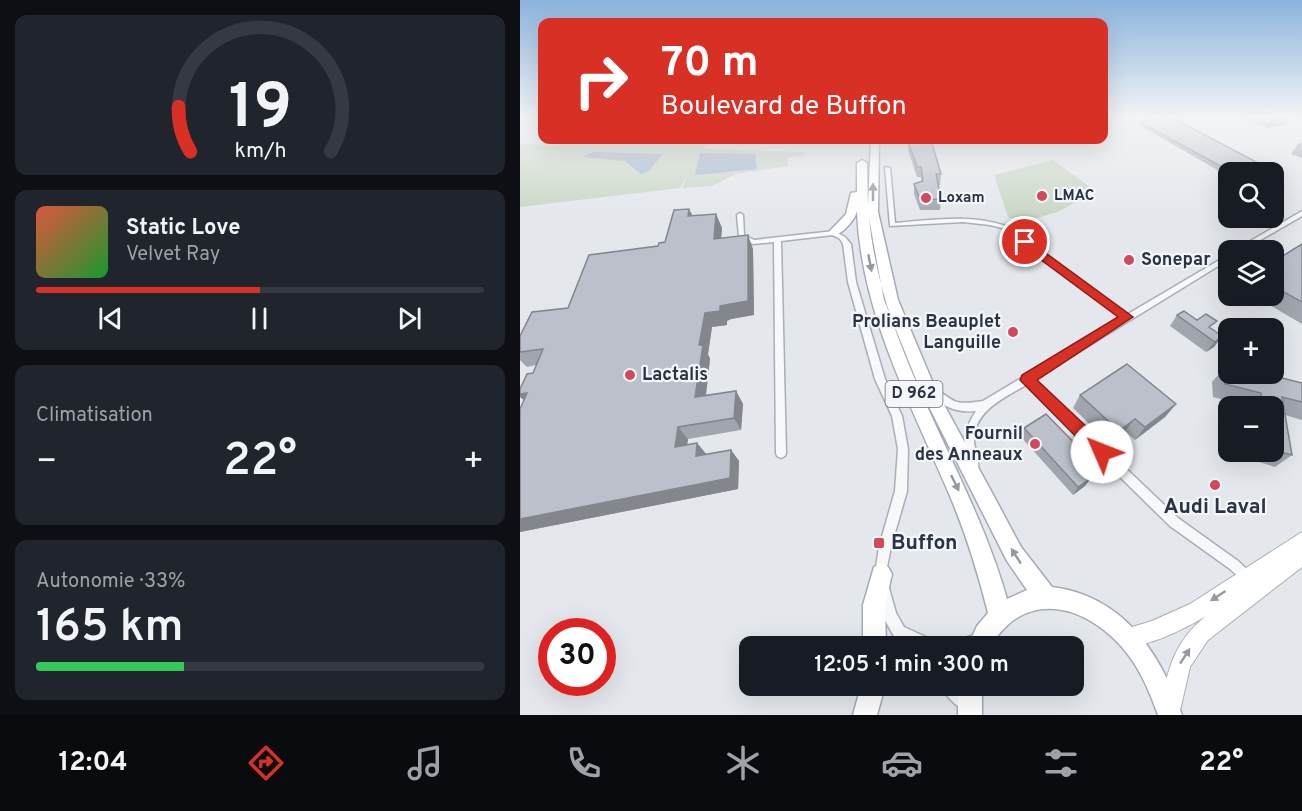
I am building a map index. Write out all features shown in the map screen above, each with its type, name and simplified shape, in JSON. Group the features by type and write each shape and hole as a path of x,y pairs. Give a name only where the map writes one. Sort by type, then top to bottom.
{"main road":[{"name":"D 962","path":"864,150 861,213 878,302 920,410 962,498 992,579 1000,615"},
{"name":"D 962","path":"875,150 873,212 892,300 928,388 991,511 1014,554 1046,597"},
{"path":"834,233 851,215 862,163"},
{"path":"1129,637 1153,632 1197,610 1302,541"},
{"path":"1170,714 1180,663 1201,633 1302,555"},
{"path":"874,636 874,605 881,574"},
{"path":"981,636 1000,615 1022,602 1046,597 1067,599 1088,606 1109,619 1129,637 1153,671 1170,714"},
{"path":"865,715 870,696"}],"street":[{"path":"887,168 892,225 971,220 993,222 1004,227 1127,317"},
{"path":"1256,240 1302,213"},
{"path":"740,215 739,231 746,240 753,242 834,233 843,238 847,244 852,282 880,379 897,416 903,449 901,491 884,553 881,574 886,607 901,636"},
{"path":"777,240 781,453"},
{"path":"928,388 946,403 961,409 985,405 1218,263"},
{"path":"1027,380 1174,522 1247,577"},
{"path":"985,405 971,426 967,444 991,511"},
{"path":"897,631 908,636"}],"green space":[{"path":"520,150 805,152 804,156 787,157 788,166 736,174 712,186 682,188 690,170 680,188 520,207"},
{"name":"LMAC","path":"1053,160 1095,191 1060,211 1021,223 1008,217 994,175"}],"water":[{"path":"593,152 663,154 649,171 641,174 625,161 582,157"},
{"path":"700,153 755,154 757,169 695,175"}],"building":[{"path":"911,150 934,150 941,174 936,174 941,199 920,200 914,184 923,181 921,167 917,167"},
{"path":"1192,150 1234,150 1256,162 1218,162 1218,165"},
{"name":"Lactalis","path":"689,209 688,216 716,214 714,239 748,235 748,301 720,306 720,311 705,313 699,345 703,345 695,397 736,391 734,418 678,427 675,447 697,443 696,456 731,450 730,478 520,519 520,409 527,393 520,394 520,389 527,374 533,373 543,349 520,352 520,336 532,312 568,308 589,255 658,246 659,243 665,242 674,210"},
{"path":"1302,244 1302,302 1284,292 1284,255"},
{"path":"1184,311 1197,320 1206,314 1217,321 1209,327 1218,333 1218,339 1215,342 1177,315"},
{"path":"1127,364 1176,404 1145,427 1135,419 1119,431 1080,395"},
{"path":"1284,378 1302,383 1302,402 1284,396 1261,396 1261,393 1225,384 1284,384"},
{"path":"1284,409 1292,455 1284,453"},
{"path":"1046,414 1087,456 1077,463 1091,478 1078,487 1024,428"}],"place":[{"name":"LMAC","path":"1042,196"},
{"name":"Loxam","path":"926,198"},
{"name":"Sonepar","path":"1129,260"},
{"name":"Prolians Beauplet Languille","path":"1013,332"},
{"name":"Lactalis","path":"630,375"},
{"name":"Fournil des Anneaux","path":"1035,444"},
{"name":"Audi Laval","path":"1215,485"},
{"name":"Buffon","path":"879,543"}],"route":[{"path":"1025,242 1127,317 1027,380 1102,452"}]}
